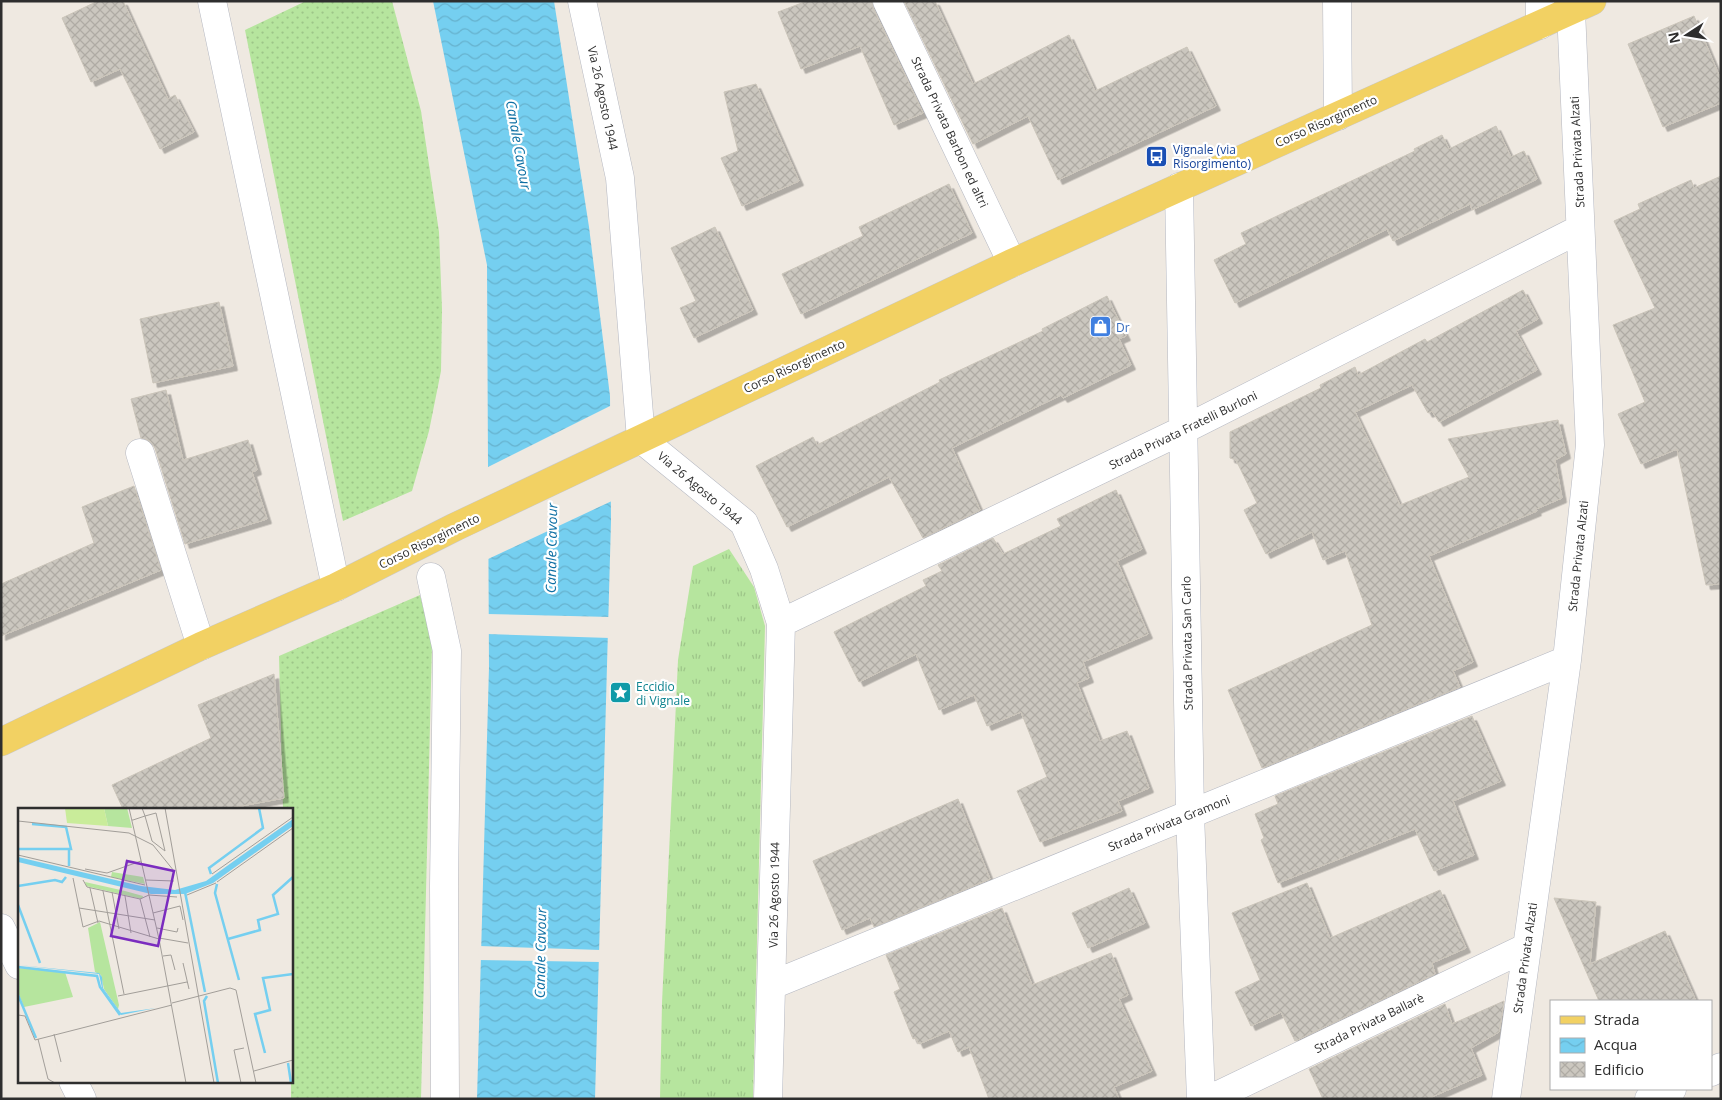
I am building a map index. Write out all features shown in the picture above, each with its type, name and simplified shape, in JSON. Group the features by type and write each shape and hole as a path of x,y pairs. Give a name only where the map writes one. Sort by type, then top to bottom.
{"main road":[{"name":"Corso Risorgimento","path":"1,742 202,646 336,587 455,527 1012,263 1338,116 1540,13 1582,6"}],"street":[{"path":"212,1 336,587"},
{"name":"Via 26 Agosto 1944","path":"582,1 620,178 632,443 744,523 764,569 781,623 768,1099"},
{"name":"Strada Privata Barbon ed altri","path":"887,1 1012,263"},
{"path":"1337,1 1338,116"},
{"name":"Strada Privata Alzati","path":"1506,1099 1566,660 1590,445 1580,229 1582,6"},
{"name":"Strada Privata San Carlo","path":"1179,188 1190,814 1201,1099"},
{"name":"Strada Privata Fratelli Burloni","path":"781,623 1183,430 1580,229"},
{"path":"140,453 202,646"},
{"path":"431,577 447,651 444,886 446,1099"},
{"name":"Strada Privata Gramoni","path":"772,986 1566,660"},
{"path":"1,928 18,963"},
{"name":"Strada Privata Ballarè","path":"1210,1099 1527,947"},
{"path":"74,1082 82,1099"},
{"path":"1650,1099 1670,1090"}],"green space":[{"path":"306,1 392,1 421,111 439,232 442,309 441,371 429,431 412,491 343,521 245,30"},
{"path":"729,549 754,587 765,626 753,1099 660,1099 662,1003 678,660 693,566"},
{"path":"420,595 432,643 421,1099 291,1099 292,808 283,808 279,656"}],"water":[{"name":"Canale Cavour","path":"433,1 554,1 589,227 610,396 611,521 595,1099 477,1099 489,667 487,265"}],"pier":[{"path":"612,405 614,500 486,560 486,468"},
{"path":"487,614 611,617 610,638 487,634"},
{"path":"479,946 601,950 601,962 478,960"}],"building":[{"path":"98,1 123,1 168,99 175,95 194,132 160,149 120,69 91,82 62,18"},
{"path":"807,1 872,1 873,8 923,113 894,125 860,46 801,69 778,12"},
{"path":"904,1 935,1 973,84 1069,35 1095,91 1187,47 1216,106 1058,180 1028,116 973,144"},
{"path":"1694,16 1721,80 1721,103 1663,127 1628,44"},
{"path":"756,84 799,181 742,206 721,158 738,151 724,92"},
{"path":"1496,126 1511,157 1524,151 1537,179 1472,210 1470,204 1393,241 1387,229 1235,303 1214,260 1246,244 1241,233 1415,151 1414,149 1442,135 1449,149"},
{"path":"1721,176 1721,584 1706,585 1677,449 1641,464 1618,414 1645,402 1613,325 1655,308 1614,221 1640,209 1638,204 1691,180 1694,188"},
{"path":"949,184 972,233 801,314 782,274 863,236 859,227"},
{"path":"715,227 753,310 694,338 680,308 696,301 671,248"},
{"path":"1523,290 1538,319 1516,331 1537,370 1439,422 1432,411 1428,413 1412,385 1355,412 1400,505 1469,477 1448,439 1558,420 1566,454 1555,460 1562,498 1536,509 1537,511 1429,556 1473,662 1453,671 1460,687 1262,768 1228,690 1372,625 1345,551 1323,560 1312,532 1266,554 1244,510 1257,503 1236,460 1230,458 1230,432 1321,388 1320,385 1355,367 1358,375 1425,339 1427,342"},
{"path":"1107,296 1126,336 1119,339 1131,365 1063,398 1061,395 952,448 980,510 923,538 889,477 787,527 756,466 813,437 817,445 940,382 939,380 1043,331 1042,329"},
{"path":"219,302 233,366 153,383 140,319"},
{"path":"166,390 183,460 248,440 257,470 252,472 267,519 185,544 155,448 150,441 141,438 131,399"},
{"path":"134,486 161,570 1,636 1,584 94,543 82,507"},
{"path":"1116,490 1142,549 1117,561 1148,634 1083,662 1089,678 1077,683 1100,741 1127,731 1149,788 1118,801 1122,811 1040,842 1017,791 1047,777 1021,712 987,726 974,695 939,710 916,654 859,682 834,632 926,586 923,580 942,571 938,565 993,538 1003,554 1061,526 1057,519"},
{"path":"274,674 284,798 230,808 123,808 112,785 211,738 198,705"},
{"path":"1472,716 1501,781 1453,801 1474,855 1434,871 1415,829 1278,883 1261,840 1264,838 1255,814 1278,804 1275,796"},
{"path":"958,799 990,879 874,927 870,918 842,930 813,861"},
{"path":"1307,883 1330,938 1440,890 1466,948 1432,963 1435,974 1295,1041 1281,1012 1251,1026 1235,992 1260,980 1232,913"},
{"path":"1129,888 1145,923 1088,948 1072,913"},
{"path":"1554,898 1596,902 1590,964 1665,931 1696,1000 1599,1000"},
{"path":"1002,908 1032,985 1111,953 1128,995 1119,999 1152,1071 1114,1087 1119,1099 989,1099 969,1047 958,1052 949,1031 919,1044 916,1038 913,1039 894,992 900,989 886,955"},
{"path":"1504,1001 1499,1032 1471,1048 1482,1075 1427,1099 1323,1099 1309,1069 1445,1004 1452,1024"}],"place":[{"name":"Vignale (via Risorgimento)","path":"1157,156"},
{"name":"Dr","path":"1100,327"},
{"name":"Eccidio di Vignale","path":"620,693"}]}
